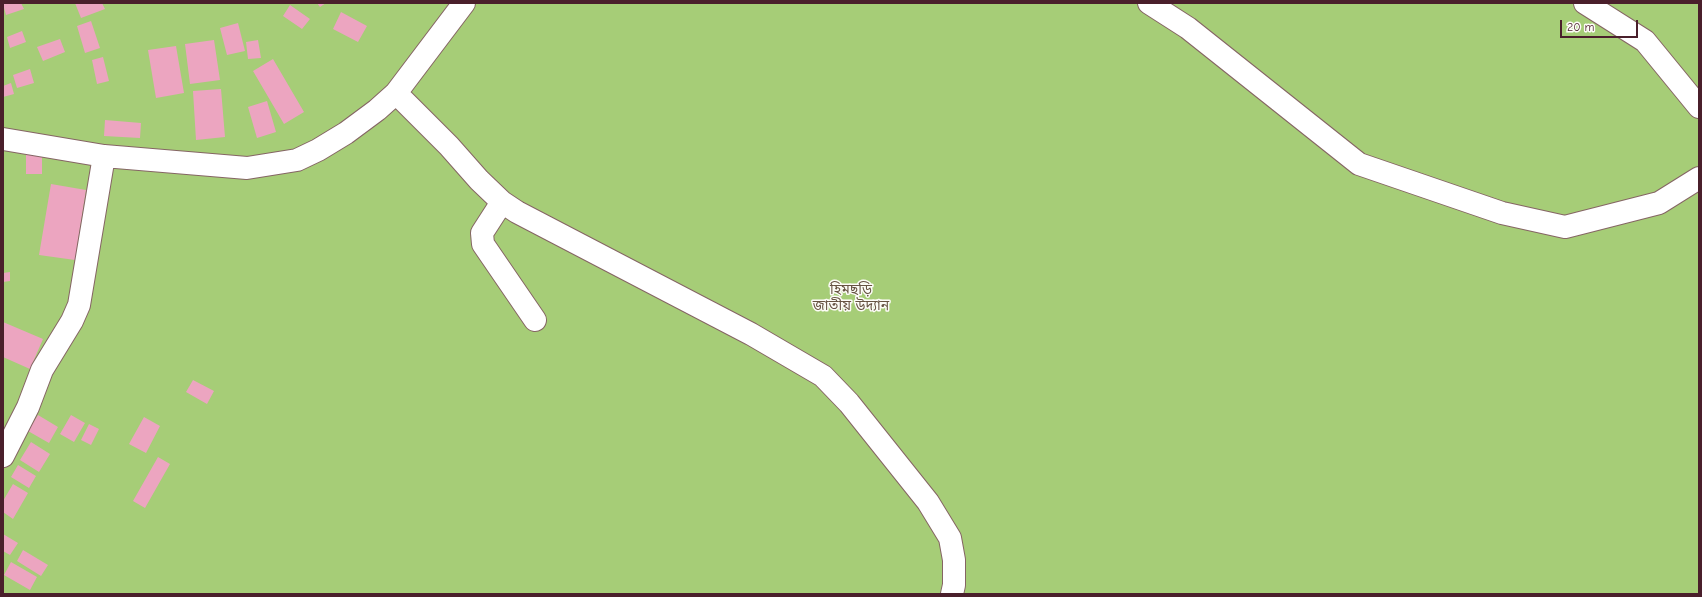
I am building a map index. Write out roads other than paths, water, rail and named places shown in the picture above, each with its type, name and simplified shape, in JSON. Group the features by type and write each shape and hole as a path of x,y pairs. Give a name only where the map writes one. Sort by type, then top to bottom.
{"street":[{"path":"3,140 104,156 178,161 247,168 297,160 346,134 377,110 396,92 464,3"},
{"path":"1149,3 1188,28 1359,164 1502,213 1565,227 1658,203 1699,178"},
{"path":"1585,3 1644,41 1699,107"},
{"path":"396,92 450,146 479,180 502,202 517,212 751,334 823,376 850,403 928,502 950,538 954,560 954,585 952,594"},
{"path":"3,456 28,407 42,370 72,321 79,305 104,156"},
{"path":"502,202 482,234 483,244 536,320"}],"park label":[{"name":"হিমছড়ি জাতীয় উদ্যান","path":"851,298"}]}
